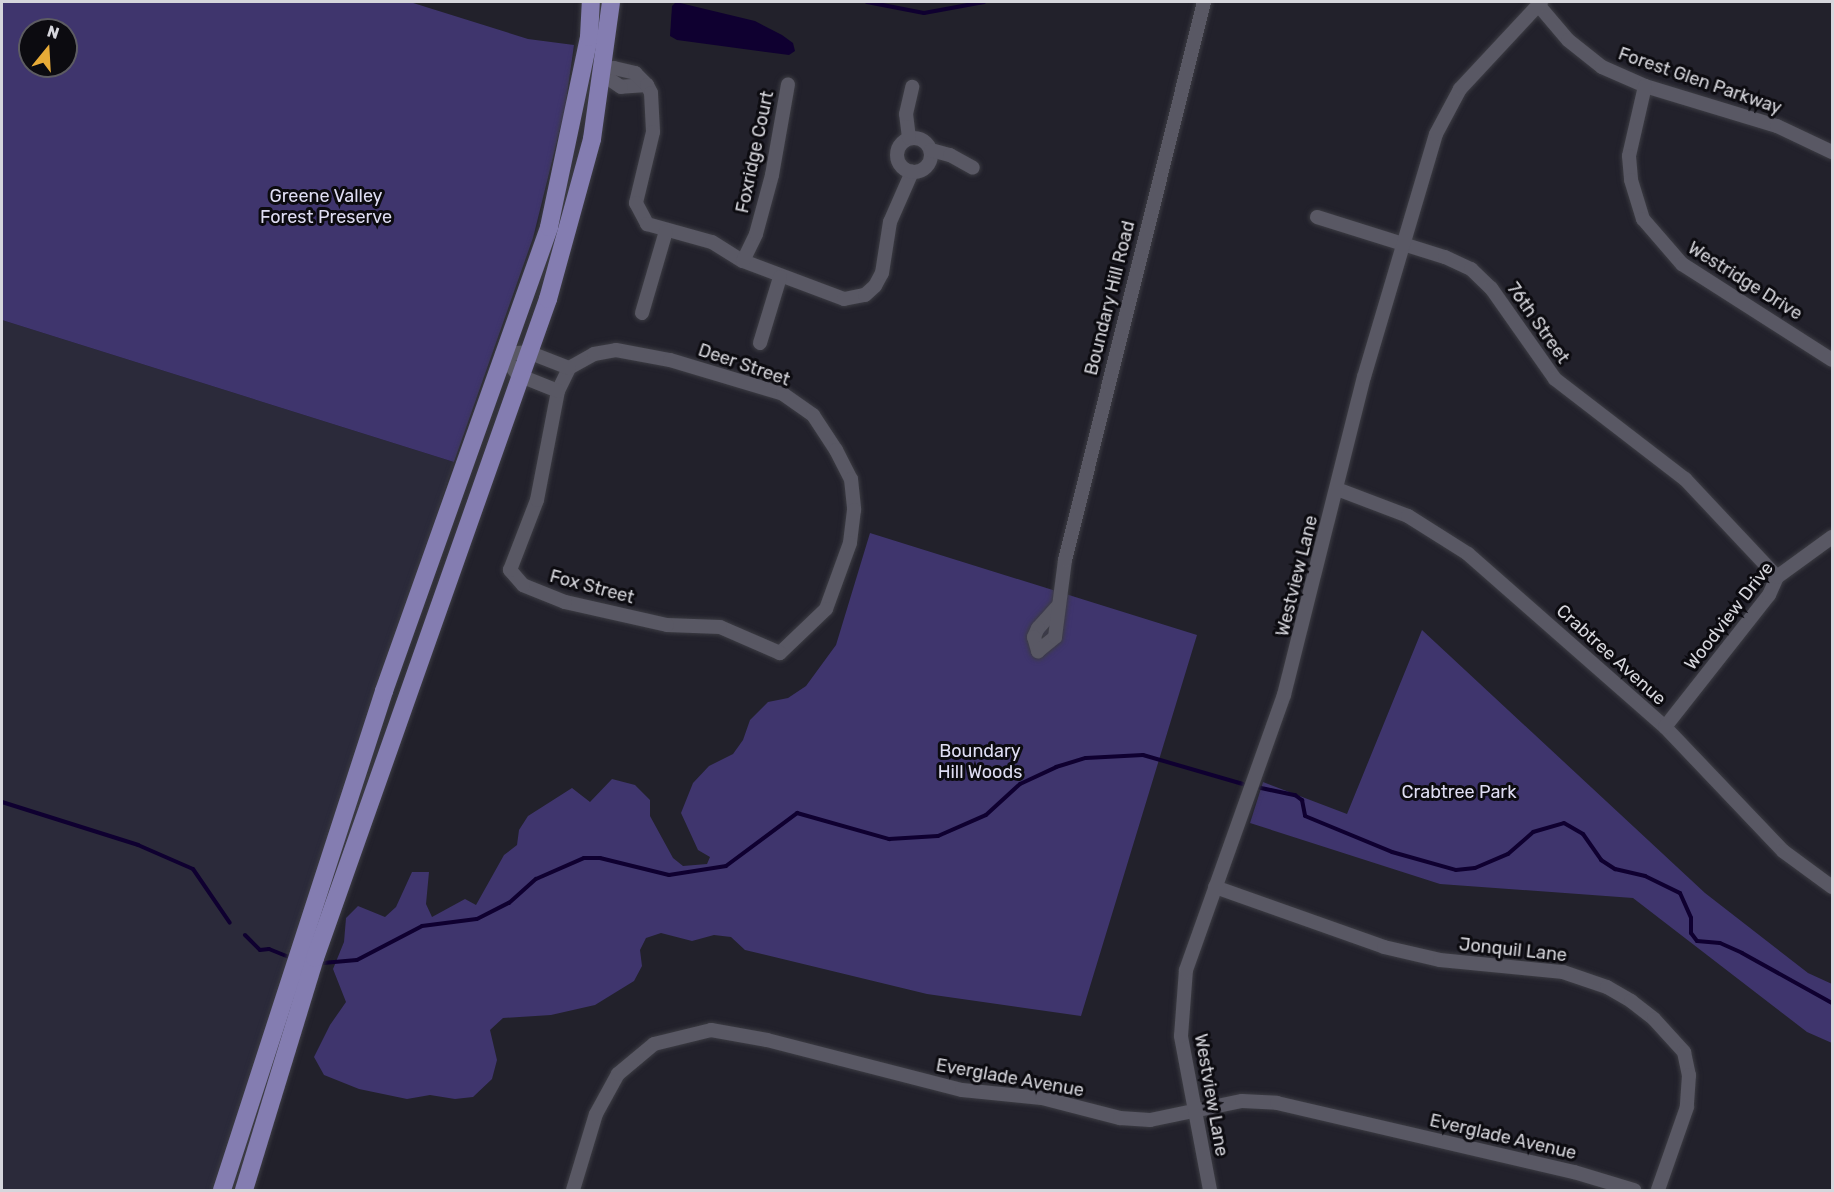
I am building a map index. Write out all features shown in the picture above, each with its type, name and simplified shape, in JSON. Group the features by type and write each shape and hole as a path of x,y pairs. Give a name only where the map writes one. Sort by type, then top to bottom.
{"main road":[{"path":"222,1191 384,691 549,227 589,37 591,2"},
{"path":"244,1191 315,958 518,375 528,352 582,183 603,75 611,2"}],"street":[{"name":"Boundary Hill Road","path":"1059,605 1065,560 1204,2"},
{"name":"Forest Glen Parkway","path":"1541,4 1591,59 1644,86 1777,126 1833,152"},
{"name":"Westview Lane","path":"1210,1191 1180,1036 1182,992 1192,951 1284,695 1403,244 1448,109 1460,89 1541,4"},
{"path":"603,75 621,87 647,85 655,110 636,203 647,224 712,242 743,261 780,277 844,299 865,295 882,273 891,222 912,172 928,166 931,150"},
{"name":"Foxridge Court","path":"743,261 756,234 772,175 788,84"},
{"name":"Westridge Drive","path":"1644,86 1629,156 1633,191 1643,219 1682,264 1833,360"},
{"path":"909,138 906,114 912,87"},
{"path":"912,172 902,167 897,156 900,145 909,138 920,138 931,150 950,154 973,168"},
{"name":"76th Street","path":"1317,218 1457,261 1482,278 1555,379 1685,479 1777,577"},
{"path":"642,313 666,231"},
{"path":"760,344 780,277"},
{"name":"Deer Street","path":"569,368 594,354 616,350 638,352 783,394 813,415 850,479 854,510 850,543 826,609 780,653"},
{"path":"528,352 569,368 558,391 518,375 502,354 528,352"},
{"name":"Fox Street","path":"558,391 537,500 510,570 523,585 565,602 667,625 720,627 780,653"},
{"name":"Crabtree Avenue","path":"1337,489 1408,516 1447,539 1665,727 1783,851 1833,887"},
{"name":"Woodview Drive","path":"1665,727 1769,595 1777,577 1833,537"},
{"name":"Jonquil Lane","path":"1215,887 1405,953 1473,964 1563,972 1607,987 1631,1001 1654,1019 1684,1052 1689,1075 1687,1107 1658,1191"},
{"name":"Everglade Avenue","path":"573,1191 597,1114 618,1074 654,1044 699,1031 729,1032 962,1090 1042,1098 1120,1118 1150,1120 1242,1101 1277,1103 1574,1172 1634,1191"}],"shaded area":[{"path":"676,2 755,21 793,43 795,51 789,55 677,40 670,36 672,6"},
{"path":"2,320 454,462 214,1190 2,1190"}],"green space":[{"name":"Greene Valley Forest Preserve","path":"2,2 410,2 528,39 574,45 565,109 533,238 454,462 2,320"},
{"name":"Boundary Hill Woods","path":"870,533 1197,635 1081,1016 927,994 745,950 731,937 714,935 692,941 661,933 646,938 640,950 642,966 634,981 595,1005 551,1015 503,1018 490,1030 497,1060 492,1079 473,1097 455,1099 430,1095 407,1099 359,1089 324,1075 314,1057 330,1025 346,1002 333,969 344,942 346,918 358,906 385,917 396,907 412,872 429,872 426,904 432,917 465,899 476,905 504,855 517,845 519,830 528,816 572,788 590,802 612,779 635,785 650,800 650,816 673,858 683,866 707,864 710,857 698,850 681,813 693,783 709,766 733,754 743,740 750,720 768,702 788,698 806,686 836,645"},
{"name":"Crabtree Park","path":"1422,630 1705,893 1808,973 1832,984 1832,1043 1807,1032 1633,898 1440,884 1250,823 1263,782 1347,814"}],"waterway":[{"path":"867,2 924,13 984,2"},
{"path":"323,963 357,960 422,926 477,919 509,903 536,879 584,858 600,858 669,875 726,866 797,813 889,839 938,836 986,815 1020,784 1056,767 1086,758 1143,755 1243,784"},
{"path":"1261,788 1295,795 1302,800 1305,816 1392,852 1456,870 1475,868 1508,854 1533,832 1564,823 1583,834 1601,860 1615,869 1645,876 1680,893 1691,918 1691,933 1697,941 1720,943 1742,953 1832,1003"},
{"path":"2,802 138,845 193,869 230,923"},
{"path":"245,935 260,950"},
{"path":"260,950 269,949 289,957"}]}
